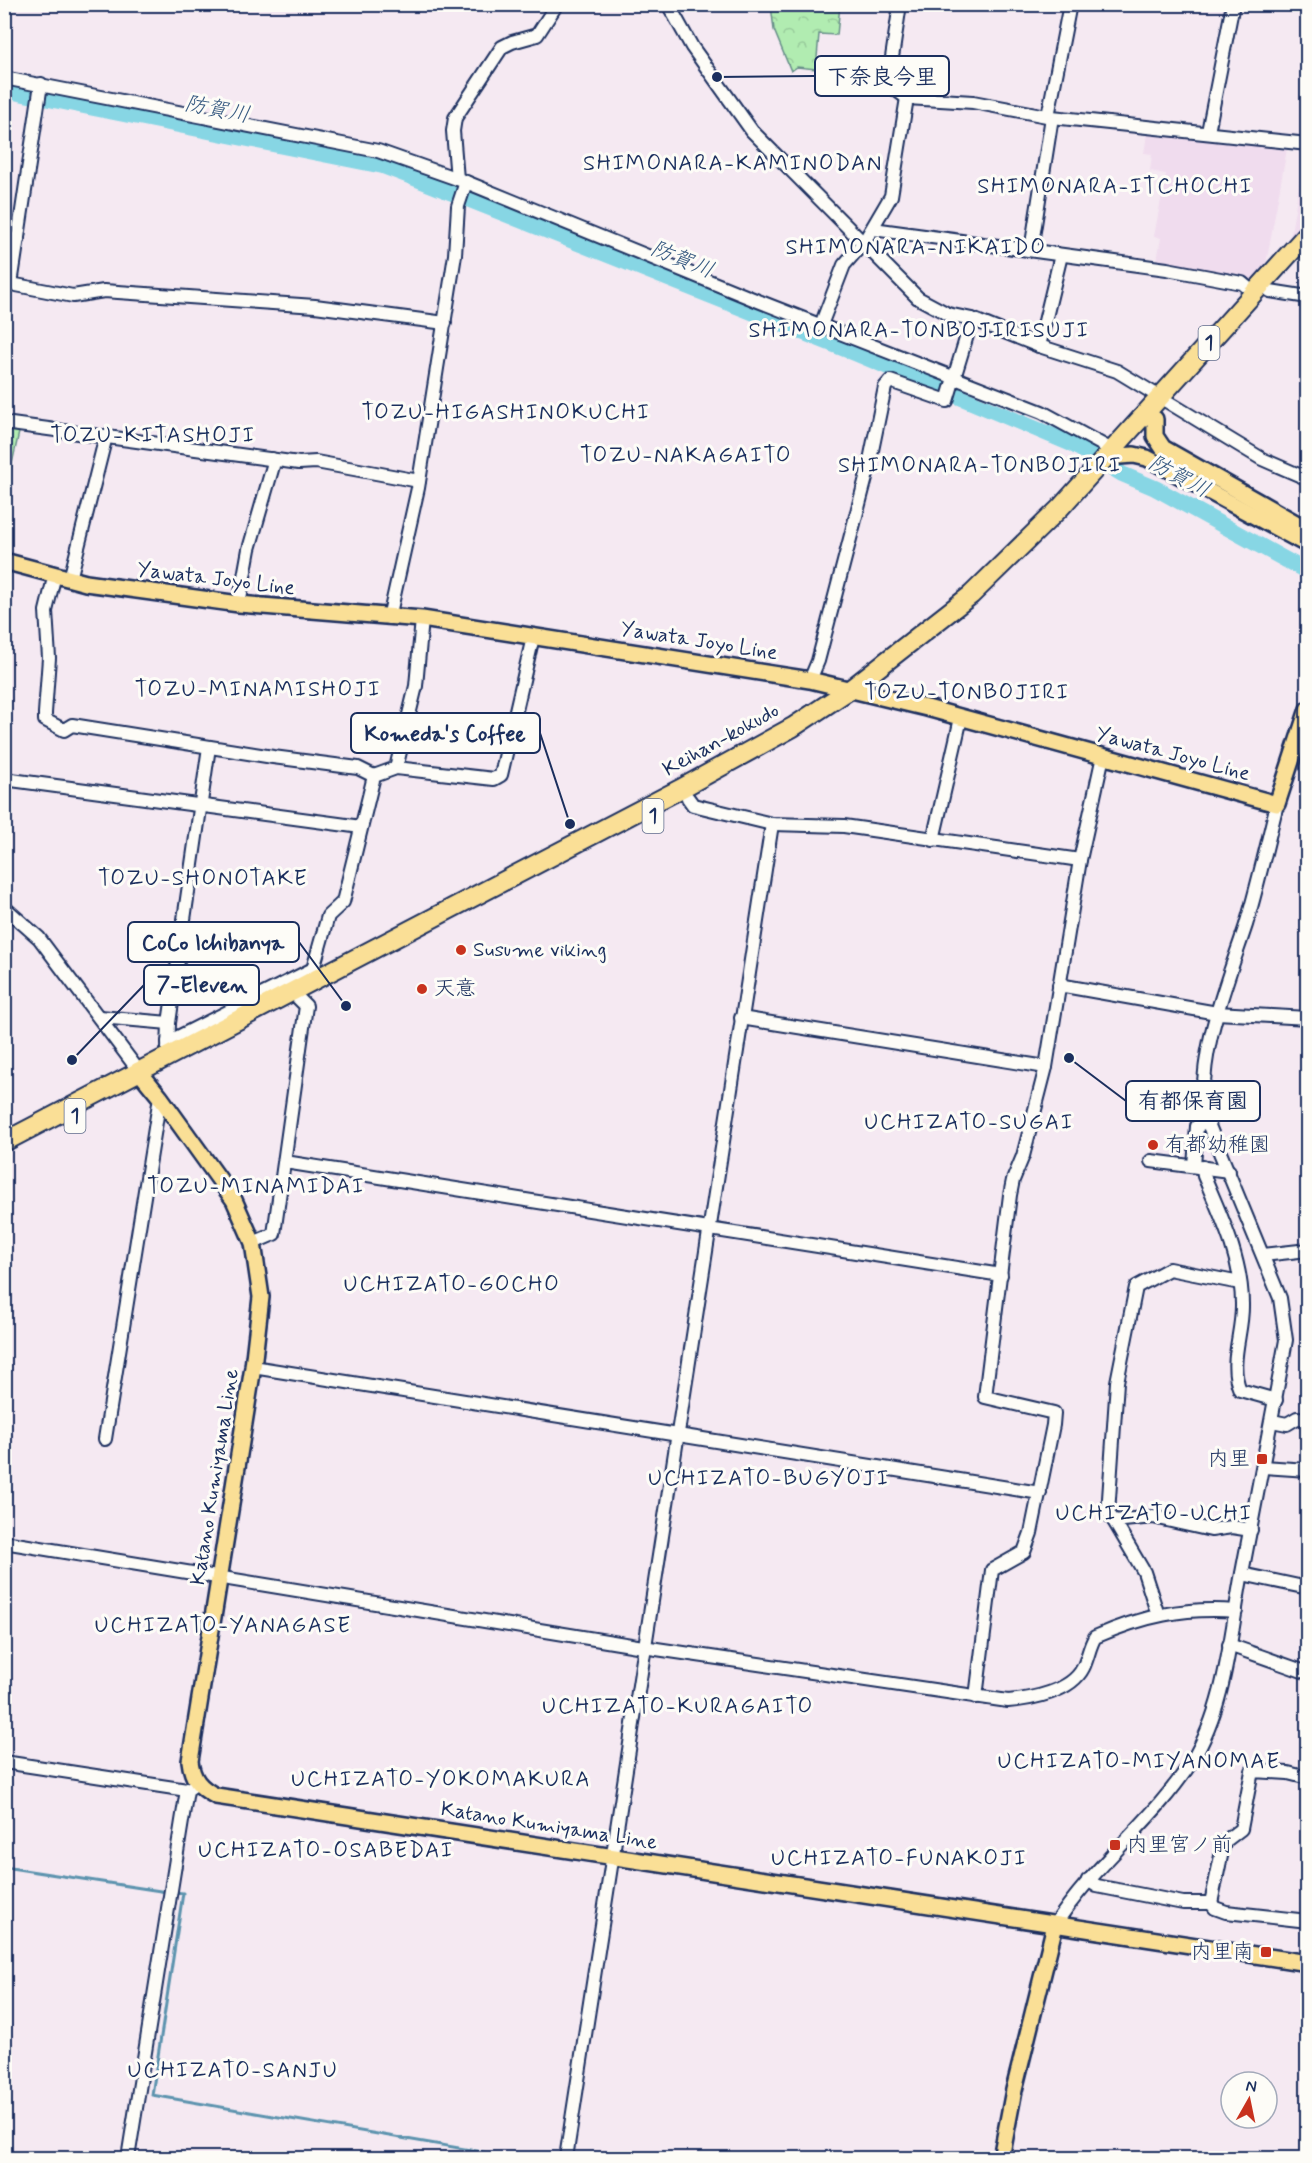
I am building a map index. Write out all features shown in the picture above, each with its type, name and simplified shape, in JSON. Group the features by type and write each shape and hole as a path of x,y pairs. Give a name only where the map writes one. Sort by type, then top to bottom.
{"highway":[{"name":"Keihan-kokudo","path":"4,1142 298,998 688,798 760,759 859,690 971,596 1100,471 1262,292 1308,233"},
{"name":"Keihan-kokudo","path":"1262,292 1308,249"},
{"name":"Keihan-kokudo","path":"1115,454 1155,419 1165,399"},
{"name":"Keihan-kokudo","path":"4,1153 142,1075 168,1048 682,788 859,690"}],"main road":[{"path":"1155,419 1155,436 1163,448 1308,531"},
{"path":"1115,454 1147,458 1308,545"},
{"name":"Yawata Joyo Line","path":"4,561 62,576 239,604 422,619 810,680 859,690 1277,804"},
{"path":"1277,804 1308,709"},
{"name":"Katano Kumiyama Line","path":"142,1075 234,1200 253,1243 261,1297 253,1367 190,1761 192,1786 216,1796 1308,1963"},
{"path":"1001,2158 1014,2090 1055,1925"}],"street":[{"path":"389,618 419,481 455,255 458,206 463,183 453,131 455,118 502,47 537,35 557,4"},
{"path":"668,4 692,47 752,130 918,298 932,308 972,319 1039,346 1117,371 1263,459 1308,479"},
{"path":"900,4 890,71 895,89 907,98 973,102 1050,116 1308,144"},
{"path":"1031,250 1050,116 1070,4"},
{"path":"1208,132 1233,4"},
{"path":"4,78 378,152 463,183 1042,412 1115,454"},
{"path":"41,84 11,284 73,296 104,291 315,306 445,323"},
{"path":"821,325 844,265 873,229 891,196 907,98"},
{"path":"873,229 1167,269 1242,284 1262,292 1308,297"},
{"path":"4,238 18,240"},
{"path":"1039,346 1061,255"},
{"path":"810,680 818,661 868,470 885,387 890,381 946,401 972,319"},
{"path":"4,423 272,459 316,462 419,481"},
{"path":"106,436 62,576 46,611 49,658 45,720 64,730 72,725 358,768 374,776 396,768 494,779 501,776 533,637"},
{"path":"239,604 249,549 273,466 272,459"},
{"path":"396,768 416,686 422,619"},
{"path":"933,840 961,718"},
{"path":"168,1048 169,1023 209,747"},
{"path":"976,1697 992,1569 1024,1552 1040,1494 1054,1413 985,1396 1013,1180 1023,1156 1046,1067 1080,860 1102,756"},
{"path":"168,1048 313,969 328,916 343,902 374,776"},
{"path":"4,779 361,827"},
{"path":"688,798 693,805 772,824 844,826 1080,860"},
{"path":"1055,1925 1088,1880 1159,1803 1191,1762 1207,1734 1216,1708 1236,1611 1286,1340 1280,1298 1207,1121 1203,1091 1217,1013 1246,922 1277,804"},
{"path":"566,2158 643,1647 772,824"},
{"path":"4,907 39,938 142,1075"},
{"path":"1059,985 1217,1013 1308,1018"},
{"path":"253,1243 274,1234 306,1006 298,998"},
{"path":"100,1017 169,1023"},
{"path":"741,1018 1046,1067"},
{"path":"105,1439 160,1097"},
{"path":"1207,1121 1197,1126 1198,1167 1229,1236 1243,1305 1234,1372 1240,1390 1276,1400"},
{"path":"1151,1161 1229,1171"},
{"path":"285,1162 1002,1275"},
{"path":"1263,1255 1308,1250"},
{"path":"1158,1615 1144,1572 1108,1513 1117,1382 1136,1287 1169,1269 1240,1283"},
{"path":"253,1367 1040,1494"},
{"path":"1272,1421 1287,1425 1297,1418 1308,1419"},
{"path":"1263,1467 1308,1470"},
{"path":"1114,1521 1154,1517 1211,1530 1232,1527 1251,1530"},
{"path":"4,1542 643,1647 1008,1701 1039,1699 1076,1678 1084,1668 1095,1637 1128,1622 1201,1608 1236,1611"},
{"path":"1242,1574 1308,1588"},
{"path":"1229,1646 1308,1673"},
{"path":"4,1762 192,1786 128,2158"},
{"path":"1211,1903 1224,1842 1242,1825 1252,1771 1288,1773 1308,1778"},
{"path":"1088,1880 1097,1886 1183,1903 1211,1903"},
{"path":"1211,1903 1215,1908 1226,1912 1308,1921"}],"shaded area":[{"path":"1147,135 1287,149 1266,264 1247,285 1156,266 1161,238 1154,236 1166,174 1150,171 1152,154 1144,153"},
{"path":"1305,150 1308,151 1307,219 1290,239"}],"green space":[{"path":"771,5 840,5 837,35 819,34 816,69 797,67 791,71 774,30"},
{"path":"5,426 20,428 5,495"}],"waterway":[{"name":"防賀川","path":"4,90 383,166 855,353 1072,444 1122,474 1155,488 1308,572"},
{"path":"4,1867 167,1892"},
{"path":"174,1892 183,1893 152,2095 517,2158"}],"place":[{"name":"下奈良今里","path":"717,77"},
{"name":"Komeda's Coffee","path":"570,824"},
{"name":"Susume viking","path":"461,950"},
{"name":"天意","path":"422,989"},
{"name":"CoCo Ichibanya","path":"346,1006"},
{"name":"有都保育園","path":"1069,1058"},
{"name":"7-Eleven","path":"72,1060"},
{"name":"有都幼稚園","path":"1153,1145"},
{"name":"内里","path":"1262,1459"},
{"name":"内里宮ノ前","path":"1115,1845"},
{"name":"内里南","path":"1266,1952"}],"district":[{"name":"SHIMONARA-KAMINODAN","path":"733,164"},
{"name":"SHIMONARA-ITCHOCHI","path":"1115,187"},
{"name":"SHIMONARA-NIKAIDO","path":"916,248"},
{"name":"SHIMONARA-TONBOJIRISUJI","path":"919,331"},
{"name":"TOZU-HIGASHINOKUCHI","path":"506,413"},
{"name":"TOZU-KITASHOJI","path":"153,436"},
{"name":"TOZU-NAKAGAITO","path":"686,456"},
{"name":"SHIMONARA-TONBOJIRI","path":"980,466"},
{"name":"TOZU-MINAMISHOJI","path":"258,690"},
{"name":"TOZU-TONBOJIRI","path":"967,693"},
{"name":"TOZU-SHONOTAKE","path":"203,879"},
{"name":"UCHIZATO-SUGAI","path":"969,1123"},
{"name":"TOZU-MINAMIDAI","path":"256,1187"},
{"name":"UCHIZATO-GOCHO","path":"452,1285"},
{"name":"UCHIZATO-BUGYOJI","path":"769,1479"},
{"name":"UCHIZATO-UCHI","path":"1154,1514"},
{"name":"UCHIZATO-YANAGASE","path":"223,1626"},
{"name":"UCHIZATO-KURAGAITO","path":"678,1707"},
{"name":"UCHIZATO-MIYANOMAE","path":"1139,1762"},
{"name":"UCHIZATO-YOKOMAKURA","path":"441,1780"},
{"name":"UCHIZATO-OSABEDAI","path":"326,1851"},
{"name":"UCHIZATO-FUNAKOJI","path":"899,1859"},
{"name":"UCHIZATO-SANJU","path":"233,2071"}]}
